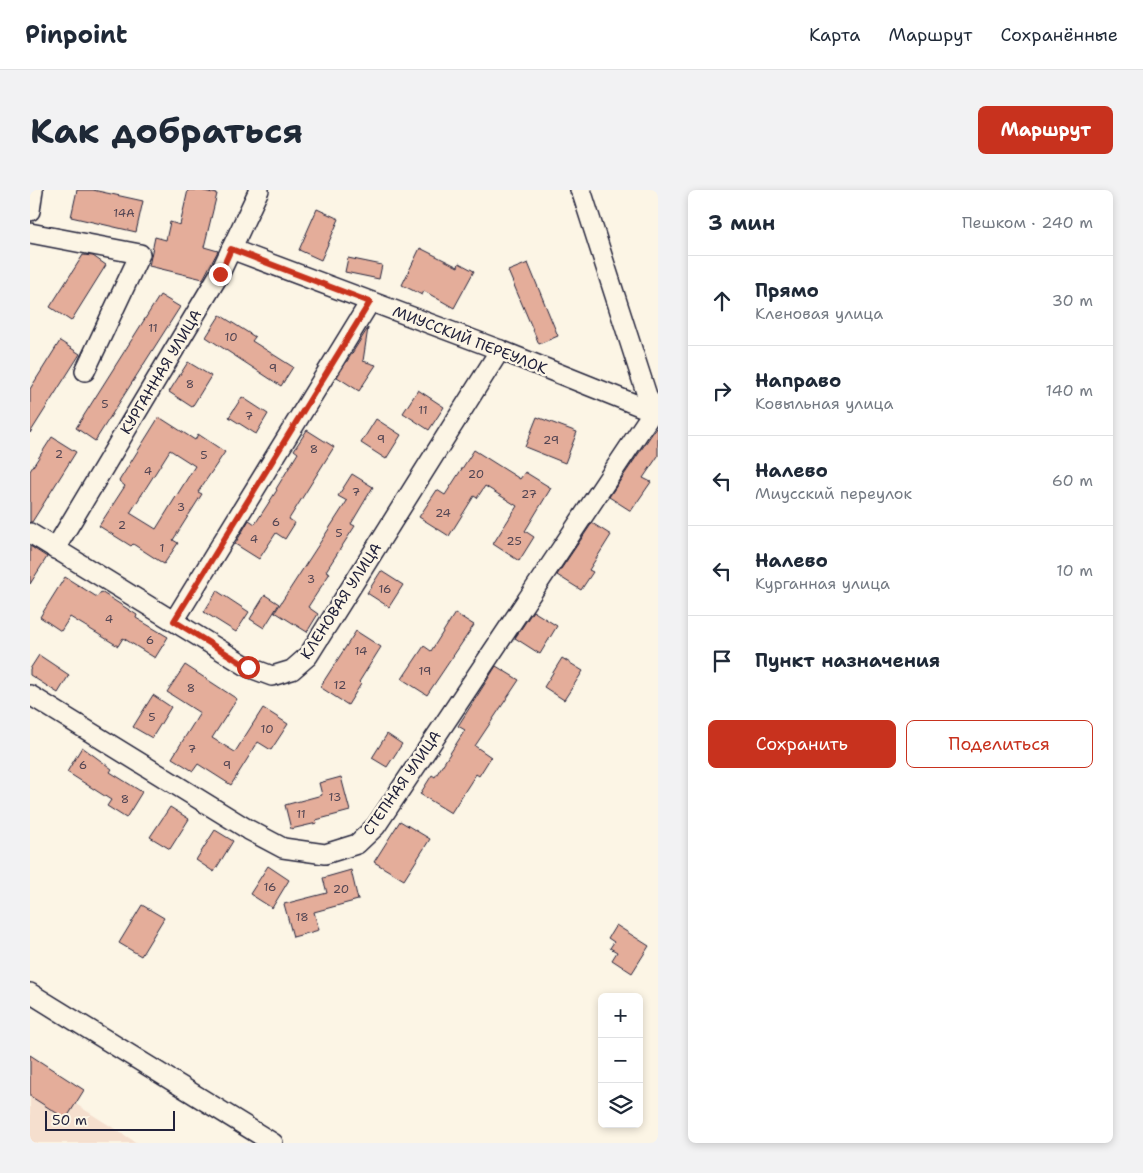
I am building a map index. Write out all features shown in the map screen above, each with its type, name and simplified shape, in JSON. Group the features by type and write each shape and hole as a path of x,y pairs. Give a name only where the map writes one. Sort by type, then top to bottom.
{"street":[{"path":"30,211 33,190"},
{"name":"КУРГАННАЯ УЛИЦА","path":"55,549 220,274 259,190"},
{"path":"580,190 655,407"},
{"path":"30,233 140,254 85,370"},
{"name":"МИУССКИЙ ПЕРЕУЛОК","path":"231,249 655,407"},
{"path":"174,621 370,302"},
{"name":"КЛЕНОВАЯ УЛИЦА","path":"30,533 248,667 272,676 292,670 308,656 500,350"},
{"name":"СТЕПНАЯ УЛИЦА","path":"30,695 249,830 283,848 325,854 357,844 376,826 655,407"},
{"path":"30,993 273,1143"}],"shaded area":[{"path":"30,1075 137,1143 30,1143"}],"building":[{"path":"77,190 93,190 143,201 136,232 71,217"},
{"path":"188,190 200,190 217,194 204,247 218,251 203,279 149,266 155,237 166,240 170,222 180,225"},
{"path":"317,209 339,219 321,260 299,250"},
{"path":"420,248 458,267 459,263 474,271 454,308 424,291 422,295 402,285"},
{"path":"83,255 93,256 106,265 71,321 50,307"},
{"path":"348,258 382,265 379,279 345,272"},
{"path":"528,263 558,336 539,344 508,271"},
{"path":"160,295 180,307 95,441 76,428"},
{"path":"220,315 255,337 252,341 293,367 281,386 206,337"},
{"path":"368,328 363,361 376,365 359,391 337,377"},
{"path":"60,341 80,354 30,433 30,389"},
{"path":"188,362 211,376 192,407 169,392"},
{"path":"418,390 444,407 429,430 403,413"},
{"path":"242,397 268,414 256,434 229,417"},
{"path":"159,417 195,440 198,434 225,452 198,492 202,494 173,540 178,543 164,564 133,544 131,546 99,526 125,486 119,481","holes":["170,450 195,466 156,529 130,513"]},
{"path":"537,417 577,432 565,463 525,447"},
{"path":"376,419 401,435 386,459 361,443"},
{"path":"656,428 658,429 658,456 643,478 651,482 631,511 609,497"},
{"path":"307,430 334,447 289,519 295,523 285,539 276,533 259,559 235,544 249,520 255,524 277,490 298,453 294,450"},
{"path":"52,437 76,452 32,522 30,522 30,471"},
{"path":"474,450 520,479 525,472 551,488 525,531 534,537 519,561 493,544 517,506 485,486 477,498 474,496 449,536 419,517 437,490 445,495"},
{"path":"352,474 373,487 351,524 355,526 326,571 330,573 308,607 318,614 307,632 275,612 347,501 338,496"},
{"path":"592,523 611,535 589,570 593,572 581,590 557,575"},
{"path":"30,546 47,557 30,584"},
{"path":"381,571 403,585 389,607 367,593"},
{"path":"65,577 97,597 101,592 137,615 136,618 168,637 155,658 123,638 118,646 70,617 61,631 40,617"},
{"path":"217,591 249,612 236,632 204,612"},
{"path":"265,595 279,604 264,628 250,619"},
{"path":"533,611 557,626 540,654 515,638"},
{"path":"455,613 474,625 427,695 402,679 424,646 431,651"},
{"path":"356,631 381,647 359,682 361,684 348,705 320,687"},
{"path":"39,655 69,675 58,693 30,675 30,669"},
{"path":"562,658 583,671 564,700 544,687"},
{"path":"185,665 237,699 212,738 235,752 263,708 288,724 271,750 258,742 231,785 198,764 193,771 172,758 200,713 167,692"},
{"path":"496,666 519,680 475,746 491,757 479,776 476,774 451,813 420,794 432,775 435,777 465,730 458,726"},
{"path":"153,695 171,707 152,738 133,727"},
{"path":"387,734 402,744 387,767 372,758"},
{"path":"82,747 112,769 110,772 142,792 126,818 107,806 111,800 67,772"},
{"path":"341,777 350,811 316,820 317,823 291,829 285,805 322,795 319,783"},
{"path":"170,807 189,819 170,849 150,837"},
{"path":"400,821 430,839 404,880 374,862"},
{"path":"215,830 233,841 214,872 196,860"},
{"path":"268,866 289,880 272,908 250,894"},
{"path":"351,870 358,900 314,912 319,930 293,937 284,904 327,893 323,878"},
{"path":"142,905 164,918 141,956 119,943"},
{"path":"616,925 649,946 632,973 612,960 617,952 610,948 614,942 608,938"},
{"path":"30,1055 84,1090 66,1119 30,1096"}],"route":[{"path":"220,274 231,249 370,302 174,621 248,667"}]}
